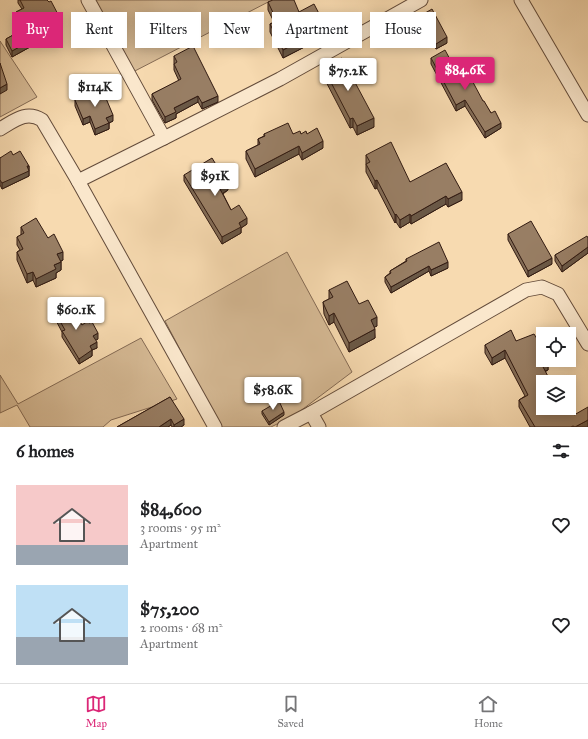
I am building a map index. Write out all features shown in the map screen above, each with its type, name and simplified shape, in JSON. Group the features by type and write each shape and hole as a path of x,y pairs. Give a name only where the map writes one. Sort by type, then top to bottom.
{"street":[{"path":"88,0 164,138"},
{"path":"78,181 280,79 421,0"},
{"path":"521,0 588,115"},
{"path":"0,129 23,116 35,116 42,120 78,181 215,427"},
{"path":"284,427 526,290 542,287 558,294 588,344"},
{"path":"311,413 319,427"}],"shaded area":[{"path":"94,0 272,0 249,12 209,12 209,33 201,37 201,12 135,12 135,48 179,48 131,73 118,48 127,48 127,12 100,12"},
{"path":"0,41 37,97 0,117"},
{"path":"287,252 352,372 295,415 271,427 221,427 165,321"},
{"path":"141,338 177,399 111,420 103,427 30,427 17,405 0,413 0,375 18,404"}],"building":[{"path":"20,0 47,0 49,2 51,1 57,12 16,12 24,8"},
{"path":"273,0 294,0 299,12 273,12 268,2"},
{"path":"314,4 318,12 299,12"},
{"path":"432,9 434,12 427,12"},
{"path":"436,16 447,37 436,44"},
{"path":"12,36 12,48 17,48 12,51 6,39"},
{"path":"189,48 194,48 218,96 202,103 198,96 174,108 176,112 165,117 152,94 181,79 174,64 177,62 174,56"},
{"path":"445,50 458,74 467,71 483,101 491,113 495,111 501,123 485,132 465,100 456,105 431,58"},
{"path":"342,58 374,118 357,126 353,118 350,119 323,67"},
{"path":"0,63 7,84 0,88"},
{"path":"99,89 102,97 105,96 113,115 106,118 109,123 95,129 90,116 83,119 75,100"},
{"path":"288,123 293,134 300,131 301,134 306,131 307,134 317,128 323,141 302,153 299,146 255,169 246,151 260,144 258,139 265,136 264,134"},
{"path":"391,142 410,182 446,163 462,192 448,199 446,196 411,216 410,214 400,220 396,214 395,215 377,180 375,181 366,164 370,162 366,155"},
{"path":"11,151 13,155 20,151 29,166 27,166 29,171 2,183 0,180 0,158"},
{"path":"212,158 228,184 220,189 231,210 239,205 247,218 239,223 241,227 222,237 184,175"},
{"path":"36,218 48,238 54,234 63,252 57,254 61,262 54,265 56,269 36,279 33,272 27,274 17,252 23,249 17,237 24,233 21,227"},
{"path":"531,221 552,258 528,271 508,234"},
{"path":"587,236 588,247 562,266 555,255"},
{"path":"439,242 448,262 431,270 429,266 391,287 385,277 391,273 390,271 407,261 406,259"},
{"path":"347,281 359,304 368,300 377,317 371,320 375,329 349,343 334,313 329,316 323,302 333,297 329,290"},
{"path":"62,302 69,317 75,313 82,325 88,321 89,323 92,322 98,333 93,336 97,342 90,346 92,350 79,359 62,331 65,330 52,307"},
{"path":"511,330 516,341 534,334 536,337 536,367 543,367 547,375 536,375 536,415 576,415 588,407 588,420 575,427 535,427 519,400 528,395 505,350 492,358 485,345"},
{"path":"170,397 184,419 174,425 171,419 159,427 117,427"},
{"path":"279,401 284,412 269,422 262,411"}]}
